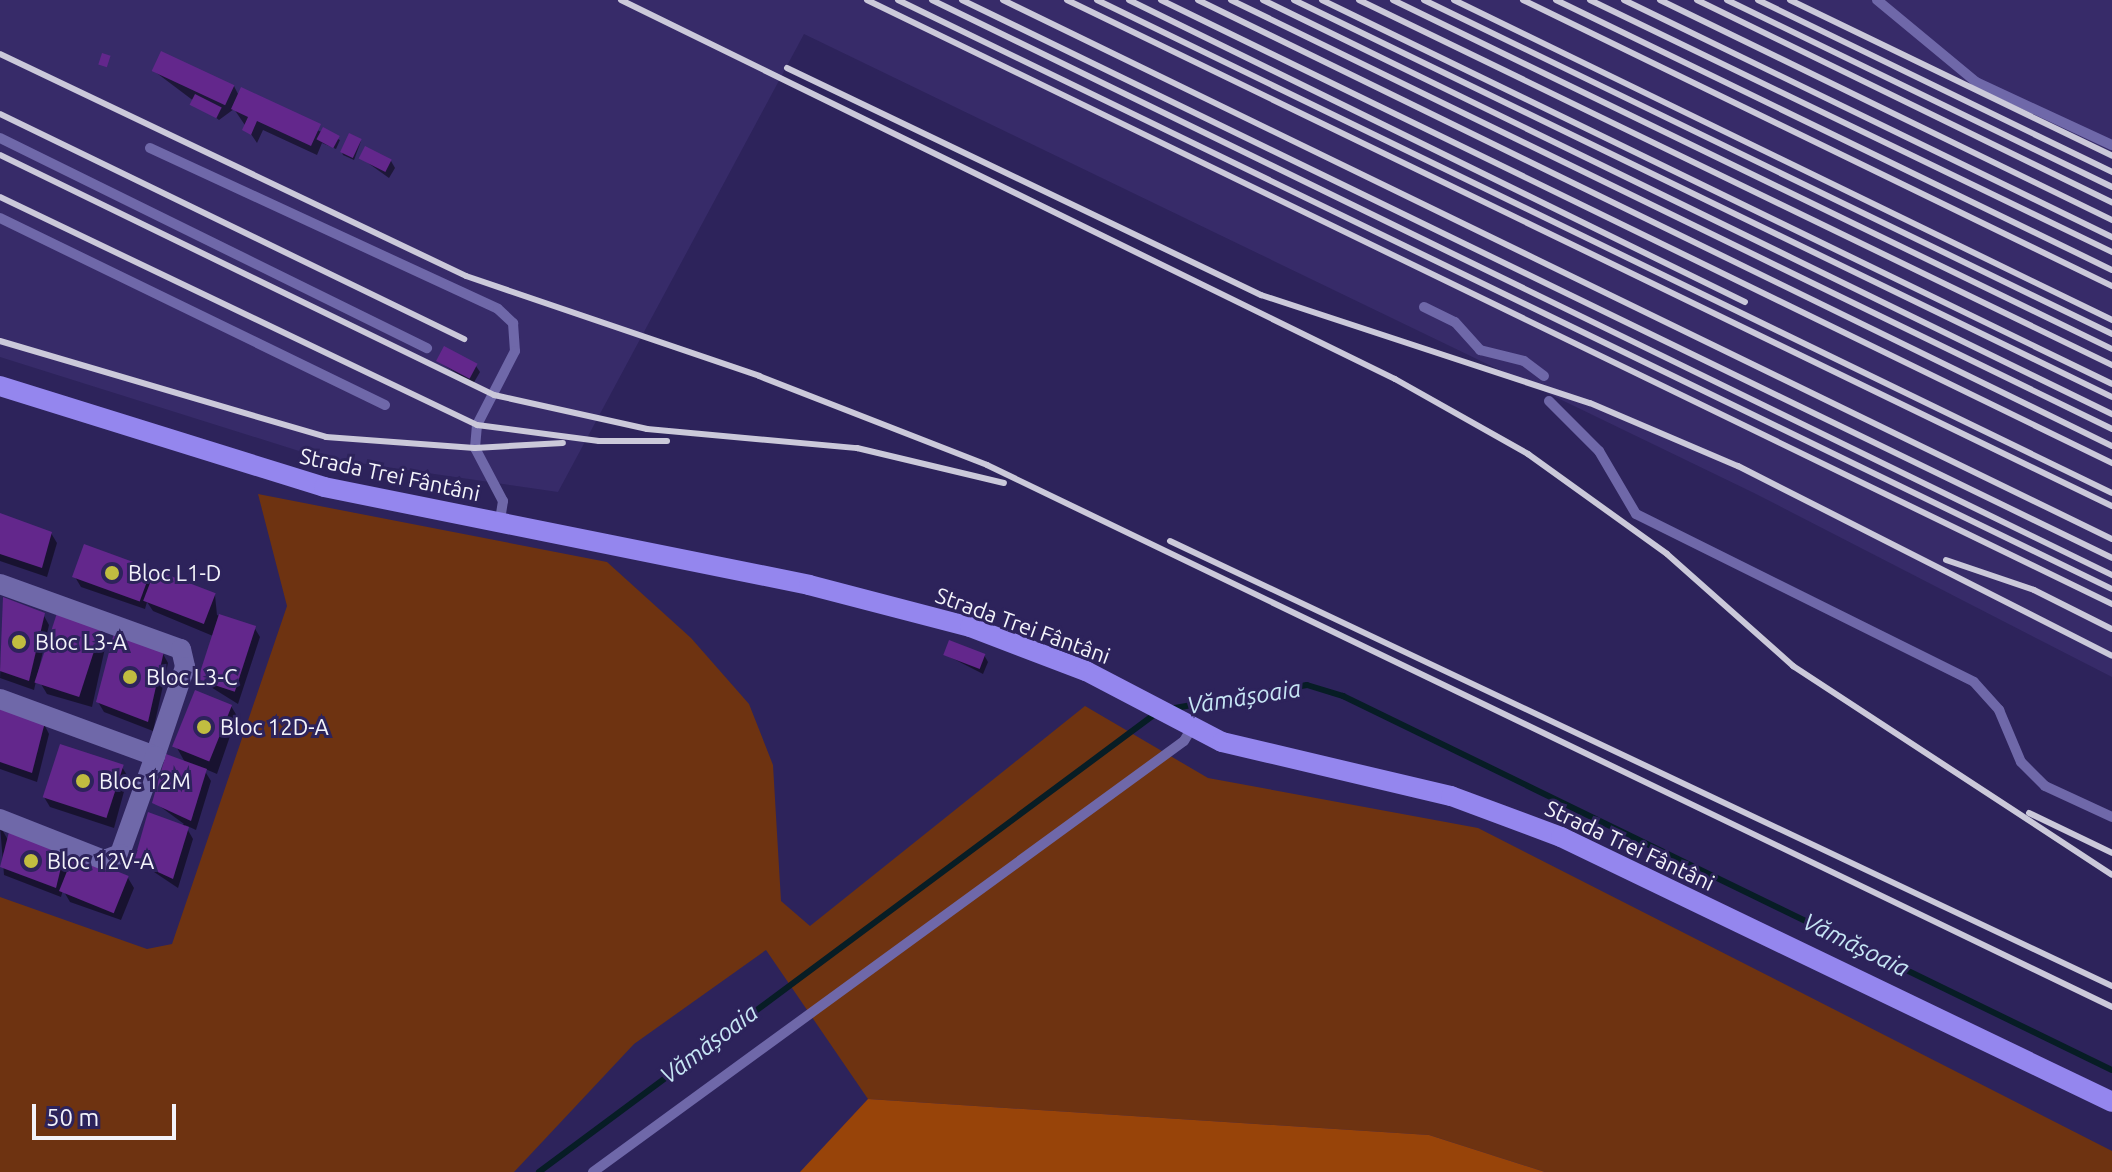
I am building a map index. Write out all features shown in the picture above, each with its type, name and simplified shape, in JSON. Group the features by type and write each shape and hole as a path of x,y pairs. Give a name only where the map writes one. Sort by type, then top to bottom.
{"main road":[{"name":"Strada Trei Fântâni","path":"0,386 324,487 904,607 1043,653 1152,703 1188,724 1277,761 1410,785 1522,821 2112,1102"}],"street":[{"path":"0,584 181,649 185,667 120,854 104,860 0,819"},
{"path":"0,699 155,756"}],"lane":[{"path":"1877,0 1976,82 2112,145"},
{"path":"0,138 427,348"},
{"path":"150,148 498,309 513,323 515,351 477,425 475,448 503,501 500,521"},
{"path":"0,218 385,405"},
{"path":"1424,307 1455,322 1480,350 1524,361 1544,376"},
{"path":"1549,401 1599,451 1619,496 1636,514 1974,682 1999,710 2021,762 2045,786 2112,817"},
{"path":"593,1172 1184,741 1188,724"}],"shaded area":[{"path":"0,0 2112,0 2112,677 1754,493 804,34 558,492 318,457 0,357"},
{"path":"258,494 607,562 691,638 749,704 773,765 781,901 810,926 1085,706 1208,778 1478,828 2112,1151 2112,1172 1545,1172 1429,1135 868,1099 766,950 634,1044 514,1172 0,1172 0,897 147,949 172,944 287,606"},
{"path":"868,1099 1429,1135 1545,1172 800,1172"}],"building":[{"path":"161,51 234,85 225,105 152,71"},
{"path":"102,53 111,56 107,67 98,64"},
{"path":"241,87 321,124 311,146 257,121 251,135 242,130 248,117 231,109"},
{"path":"195,94 222,108 216,118 190,105"},
{"path":"323,127 340,136 333,148 316,139"},
{"path":"349,133 362,139 353,158 340,152"},
{"path":"365,146 392,160 385,172 359,158"},
{"path":"444,346 478,364 470,379 436,361"},
{"path":"0,513 52,532 42,568 0,554"},
{"name":"Bloc L1-D","path":"84,544 152,569 140,602 72,577"},
{"path":"155,570 216,593 204,624 143,601"},
{"name":"Bloc L3-A","path":"3,597 45,613 29,681 0,671"},
{"path":"57,613 102,628 79,697 34,682"},
{"path":"219,614 256,626 235,692 198,680"},
{"name":"Bloc L3-C","path":"114,633 164,651 148,722 96,702"},
{"path":"949,640 985,654 980,669 943,655"},
{"name":"Bloc 12D-A","path":"195,690 232,705 209,762 172,747"},
{"path":"0,705 45,722 32,773 0,762"},
{"name":"Bloc 12M","path":"60,744 124,765 106,818 43,797"},
{"path":"166,754 207,769 191,821 152,803"},
{"path":"148,812 189,827 173,879 134,861"},
{"name":"Bloc 12V-A","path":"10,828 65,851 56,888 0,867"},
{"path":"74,854 129,876 114,913 59,891"}],"waterway":[{"name":"Vămășoaia","path":"1169,709 1307,685 1343,696 2112,1070"},
{"name":"Vămășoaia","path":"539,1172 1155,714"}],"railway":[{"path":"621,0 1395,379 1528,454 1667,554 1793,666 2112,875"},
{"path":"867,0 2112,604"},
{"path":"898,0 2112,589"},
{"path":"932,0 2112,575"},
{"path":"962,0 2112,558"},
{"path":"1003,0 2112,539"},
{"path":"1067,0 2112,506"},
{"path":"1097,0 2112,493"},
{"path":"1129,0 1745,302"},
{"path":"1161,0 2112,463"},
{"path":"1198,0 2112,446"},
{"path":"1231,0 2112,429"},
{"path":"1263,0 2112,414"},
{"path":"1294,0 2112,397"},
{"path":"1322,0 2112,384"},
{"path":"1359,0 2112,365"},
{"path":"1393,0 2112,349"},
{"path":"1424,0 2112,334"},
{"path":"1454,0 2112,320"},
{"path":"1523,0 2112,286"},
{"path":"1556,0 2112,270"},
{"path":"1590,0 2112,252"},
{"path":"1624,0 2112,237"},
{"path":"1660,0 2112,220"},
{"path":"1697,0 2112,202"},
{"path":"1727,0 2112,187"},
{"path":"1758,0 2112,172"},
{"path":"1790,0 2112,156"},
{"path":"0,54 466,276 759,376 987,465 2112,1007"},
{"path":"787,68 1261,295 1590,403 1738,466 2112,656"},
{"path":"0,114 464,339"},
{"path":"0,155 494,395 647,429 857,448 1004,483"},
{"path":"0,197 477,425 599,441 667,441"},
{"path":"0,341 326,437 475,448 563,443"},
{"path":"1170,541 2112,986"},
{"path":"1946,560 2034,590 2112,629"},
{"path":"2029,813 2112,853"}],"place":[{"name":"Bloc L1-D","path":"112,573"},
{"name":"Bloc L3-A","path":"19,642"},
{"name":"Bloc L3-C","path":"130,677"},
{"name":"Bloc 12D-A","path":"204,727"},
{"name":"Bloc 12M","path":"83,781"},
{"name":"Bloc 12V-A","path":"31,861"}]}
